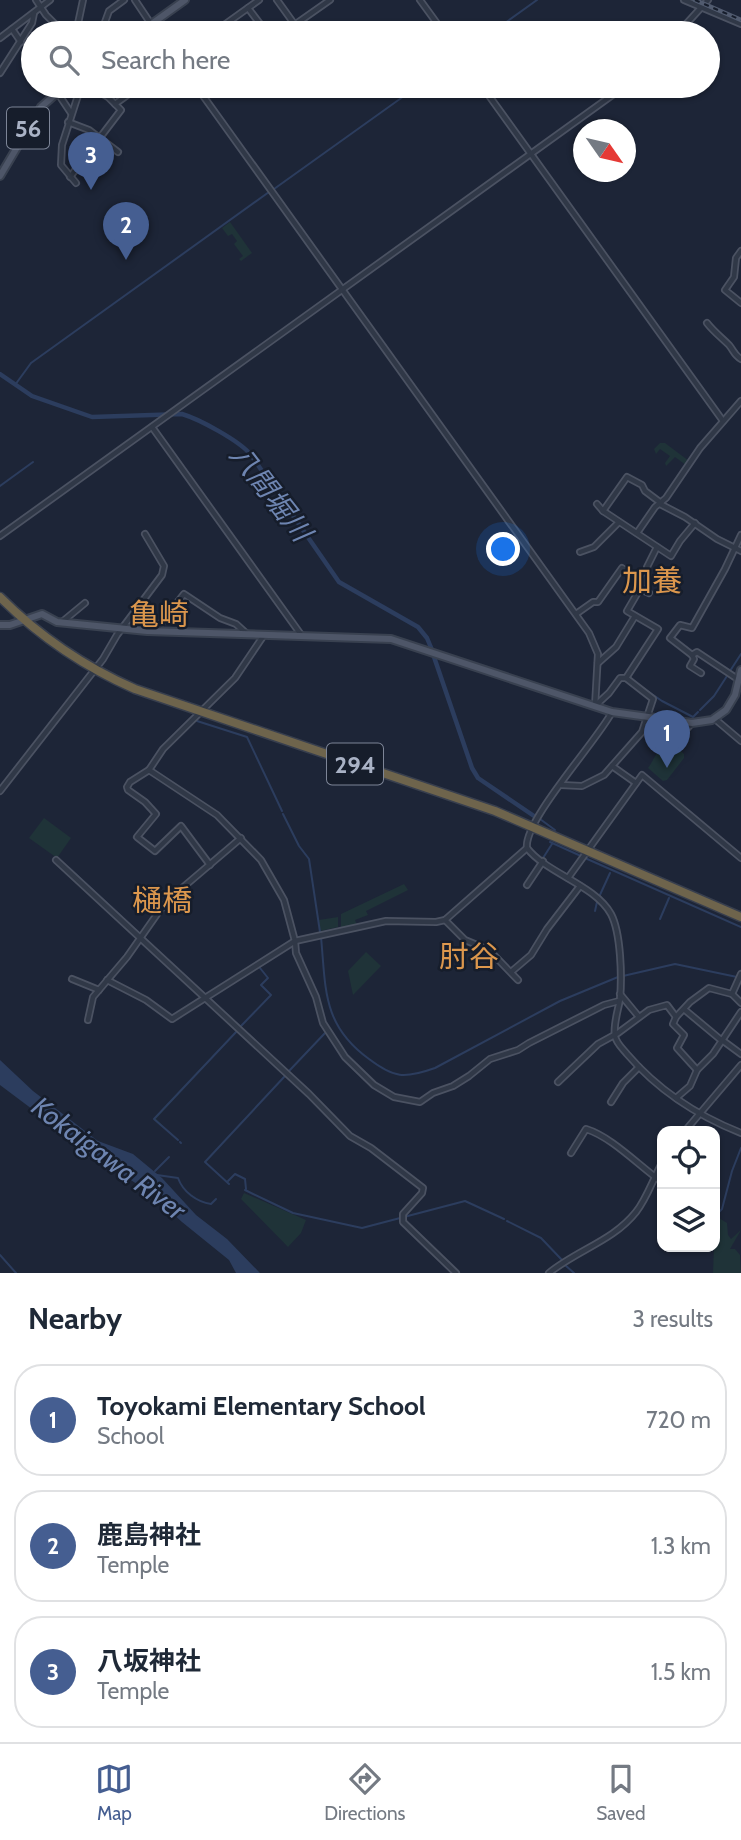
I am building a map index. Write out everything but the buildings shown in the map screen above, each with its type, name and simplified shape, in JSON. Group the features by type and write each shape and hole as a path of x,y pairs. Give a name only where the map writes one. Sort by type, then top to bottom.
{"highway":[{"name":"294","path":"0,597 22,620"},
{"name":"294","path":"0,603 93,671 145,694 532,828 741,919"}],"main road":[{"path":"156,21 185,0"},
{"name":"56","path":"0,176 48,98"},
{"path":"0,625 42,614 54,621 121,629 377,637 396,640 612,712 692,723 715,719 730,705 741,670"}],"street":[{"path":"36,0 53,21"},
{"path":"23,21 50,0"},
{"path":"79,21 83,0"},
{"path":"105,21 109,11 124,0"},
{"path":"135,0 148,21"},
{"path":"230,21 259,0"},
{"path":"277,0 292,21"},
{"path":"301,21 330,0"},
{"path":"420,0 435,21"},
{"path":"684,0 741,24"},
{"path":"689,21 708,0"},
{"path":"248,8 258,21"},
{"path":"32,21 34,13"},
{"path":"0,38 21,22"},
{"path":"12,29 21,41"},
{"path":"0,72 21,43"},
{"path":"61,98 71,113"},
{"path":"75,183 61,165 62,145 77,98"},
{"path":"70,177 121,110 107,98"},
{"path":"115,104 123,98"},
{"path":"205,98 576,614 592,639 598,663 596,706"},
{"path":"491,98 723,421"},
{"path":"0,536 608,98"},
{"path":"68,122 89,130 118,152"},
{"path":"741,251 736,258 734,277 725,290 741,303"},
{"path":"707,323 716,335 730,345 735,356 741,359"},
{"path":"637,533 700,448 740,404"},
{"path":"152,427 302,635"},
{"path":"603,511 622,479 628,477 642,485 645,491 661,503 741,551"},
{"path":"597,504 603,511 671,556 695,523"},
{"path":"580,552 594,547 619,522"},
{"path":"0,790 93,671 164,570 164,564 145,534"},
{"path":"701,673 690,666 694,659 692,655 670,638 680,625 692,628 741,535"},
{"path":"626,678 658,629 627,611 645,582 647,568 657,547"},
{"path":"576,614 590,603 598,602 622,568 645,582"},
{"path":"640,589 649,593"},
{"path":"154,631 184,594 220,618 236,624 247,634"},
{"path":"62,622 85,603"},
{"path":"598,663 616,646 635,616"},
{"path":"106,627 116,636"},
{"path":"210,866 181,827 154,851 137,837 156,814 127,787 130,782 149,770 161,752 235,678 265,635"},
{"path":"692,655 697,652 738,680"},
{"path":"560,785 582,786 604,775 642,732 652,697 626,678 620,678 596,706"},
{"path":"612,712 579,762 548,800 532,828 526,842 527,848 601,901 614,921 618,938 620,998 616,1040 639,1068 677,1098 699,1113 741,1133"},
{"path":"715,719 741,741"},
{"path":"671,740 681,735 692,723"},
{"path":"612,766 636,783"},
{"path":"149,770 215,814 258,856 288,911 296,953 316,997 320,1016 336,1046 351,1064 388,1094 408,1101 425,1100 433,1093 453,1086 469,1076 490,1059 518,1051 529,1042 620,998"},
{"path":"568,878 642,775 741,858"},
{"path":"88,1020 93,997 174,895 241,838"},
{"path":"107,980 146,1000 172,1019 295,941 386,921 445,920 527,848"},
{"path":"56,860 207,997 350,1136 372,1148 423,1188 403,1216 405,1224 456,1273"},
{"path":"527,885 543,861"},
{"path":"511,972 538,946 547,929 580,886"},
{"path":"445,920 463,939 489,950 518,980"},
{"path":"732,994 741,974"},
{"path":"72,979 99,990"},
{"path":"697,1070 676,1047 684,1035 673,1024 676,1017 692,1000 709,988 732,994 741,1003"},
{"path":"620,998 639,1017"},
{"path":"558,1082 598,1044 650,1010 668,1005 676,1017"},
{"path":"685,1010 741,1054"},
{"path":"677,1098 691,1085 697,1070 713,1054 741,1012"},
{"path":"689,1126 741,1065"},
{"path":"611,1102 623,1083 639,1068"},
{"path":"571,1153 586,1129 605,1137 655,1177"},
{"path":"549,1273 622,1226 641,1205 657,1173"}],"green space":[{"path":"230,222 252,253 241,261 239,259 243,256 234,244 237,241 232,234 228,236 222,228"},
{"path":"660,443 665,443 689,461 686,465 675,457 666,466 670,456 660,449 656,454 654,449"},
{"path":"672,741 684,754 684,758 667,780 663,781 648,768 660,750"},
{"path":"44,818 71,838 57,858 29,838"},
{"path":"404,884 408,890 366,911 368,915 355,920 357,925 341,929 341,914"},
{"path":"338,917 338,927 320,931 319,920"},
{"path":"366,952 381,966 353,995 348,971"},
{"path":"237,1030 156,1119 178,1140 153,1119"},
{"path":"244,1193 306,1220 301,1233 288,1247 241,1199"},
{"path":"720,1219 727,1223 731,1239 741,1230 730,1249 735,1249 740,1255 741,1273 713,1273 714,1252 720,1252"}],"water":[{"name":"Kokaigawa River","path":"0,1060 33,1091 98,1141 133,1154 162,1178 196,1215 227,1239 260,1273 236,1273 229,1260 148,1191 104,1163 87,1157 52,1124 0,1085"}],"waterway":[{"path":"508,21 537,0"},
{"path":"274,189 401,98"},
{"path":"15,385 31,363 269,192"},
{"name":"八間堀川","path":"0,374 32,396 92,417 182,414 229,437 251,455 339,582 418,627 432,650"},
{"path":"0,486 33,462"},
{"name":"八間堀川","path":"433,654 472,768 478,778 534,816"},
{"path":"730,671 741,654"},
{"path":"700,710 714,696 727,676"},
{"path":"637,684 693,717 698,712"},
{"path":"197,721 247,737 282,811"},
{"path":"283,814 299,846 309,859 320,932"},
{"name":"八間堀川","path":"540,819 555,830"},
{"name":"八間堀川","path":"550,842 581,856"},
{"path":"543,858 552,844"},
{"name":"八間堀川","path":"585,858 741,927"},
{"path":"69,868 140,934"},
{"path":"599,897 610,873"},
{"path":"660,919 669,898"},
{"path":"595,911 597,902"},
{"path":"321,937 329,1005 342,1033 378,1065 400,1075 435,1068 560,1001 618,977"},
{"path":"144,938 289,1072"},
{"path":"623,976 675,964 737,977"},
{"path":"241,1026 271,995 261,985 268,978 260,968"},
{"path":"178,1140 154,1119 237,1031"},
{"path":"289,1071 326,1032"},
{"path":"229,1184 205,1162 285,1076"},
{"path":"720,1211 741,1148"},
{"name":"Kokaigawa River","path":"155,1171 169,1157"},
{"path":"228,1181 235,1174 245,1179 246,1189"},
{"name":"Kokaigawa River","path":"157,1175 178,1178 187,1192 201,1201 211,1204 216,1199"},
{"path":"245,1190 293,1213 362,1228 465,1201 504,1219"},
{"path":"507,1221 541,1238 562,1260"},
{"path":"0,1255 16,1273"},
{"path":"565,1265 574,1273"}],"railway":[{"path":"695,0 741,20"}],"place":[{"name":"八坂神社","path":"91,190"},
{"name":"鹿島神社","path":"126,260"},
{"name":"Toyokami Elementary School","path":"667,768"}],"district":[{"name":"加養","path":"652,580"},
{"name":"亀崎","path":"159,614"},
{"name":"樋橋","path":"162,900"},
{"name":"肘谷","path":"469,956"}]}
